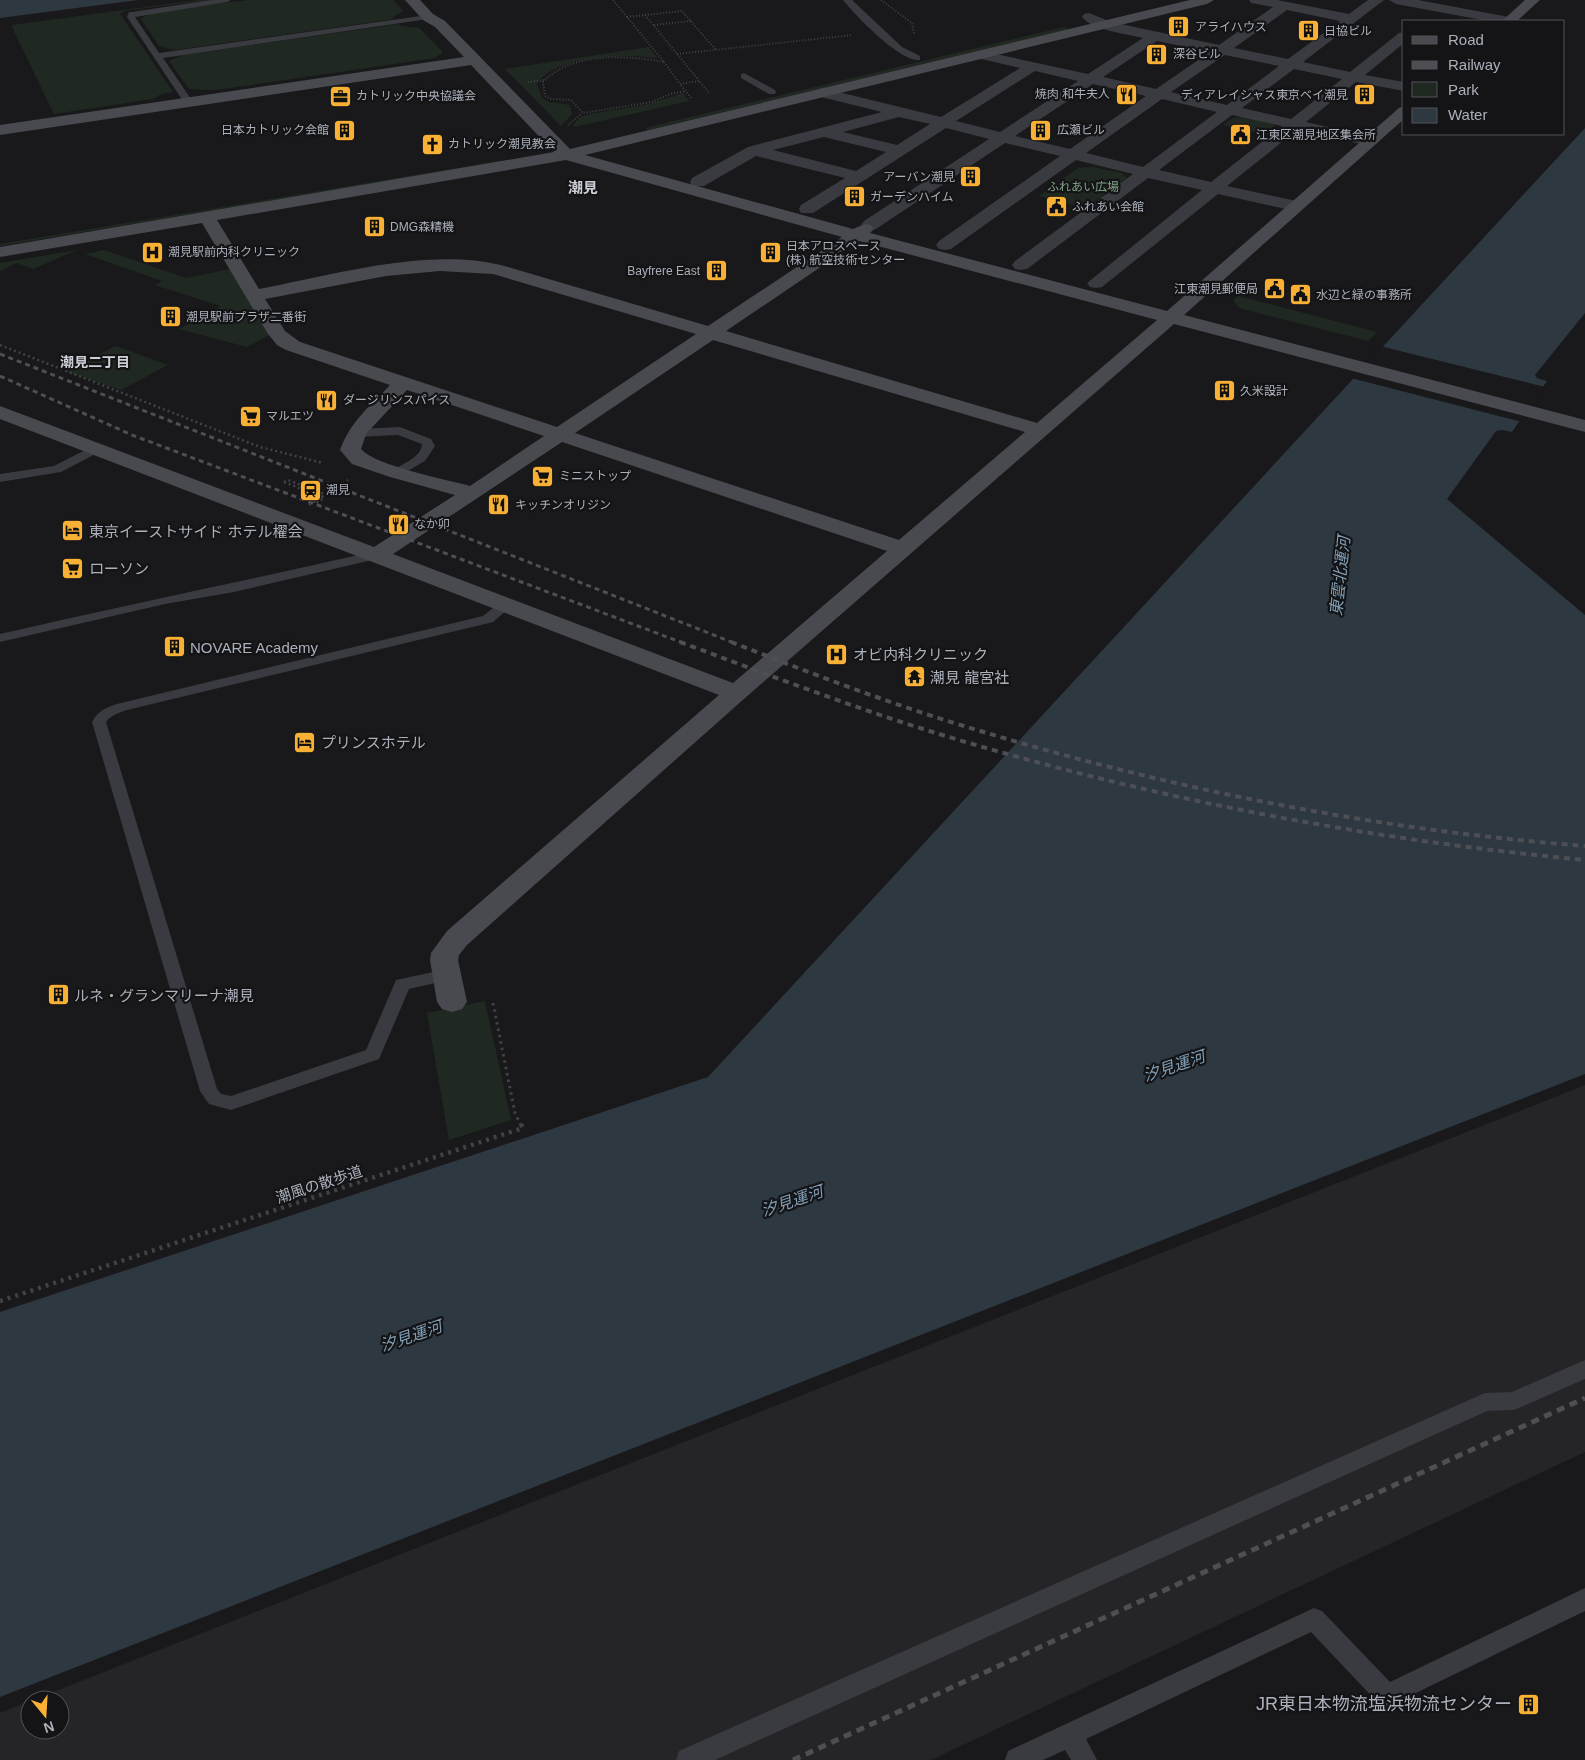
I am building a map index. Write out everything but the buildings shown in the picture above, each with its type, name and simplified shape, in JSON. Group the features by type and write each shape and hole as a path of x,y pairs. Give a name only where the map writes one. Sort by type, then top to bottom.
{"street":[{"path":"412,0 474,60 561,150 1178,312 1573,412 1585,426"},
{"path":"422,0 437,16 434,21"},
{"path":"0,252 207,217 561,150 772,92 1159,0"},
{"path":"0,238 561,150 589,150 1207,0"},
{"path":"1256,0 1351,18"},
{"path":"1021,264 1376,0"},
{"path":"1396,0 1504,20"},
{"path":"1510,20 1532,0"},
{"path":"945,245 1284,6"},
{"path":"1423,20 1439,8"},
{"path":"1089,17 1107,25 1155,36 1402,87"},
{"path":"376,555 473,493 1155,36"},
{"path":"1096,283 1402,38"},
{"path":"982,55 1370,141"},
{"path":"0,130 474,60"},
{"path":"807,209 1034,66"},
{"path":"822,93 897,113 1144,172 1296,206"},
{"path":"698,182 754,150 897,113"},
{"path":"452,1002 444,960 446,953 457,938 736,693 1178,312 1402,113"},
{"path":"824,132 899,150"},
{"path":"589,150 698,182 807,209 863,230 945,245 1096,283 1178,312"},
{"path":"754,150 858,176"},
{"path":"207,217 277,334 284,341 301,349 903,549"},
{"path":"255,295 418,266 457,264 495,269 1039,430"},
{"path":"403,383 356,434 350,450 353,455 359,460 397,473 473,493"},
{"path":"0,412 736,693"}],"lane":[{"path":"188,102 131,17 132,14 227,0"},
{"path":"847,0 899,49 917,58"},
{"path":"157,56 434,21"},
{"path":"744,76 772,92"},
{"path":"356,434 400,431 427,442 428,450 423,456 397,473"},
{"path":"0,478 57,469 97,448"},
{"path":"0,638 165,600 234,588 376,555"},
{"path":"446,975 402,984 373,1054 231,1103 215,1099 209,1091 99,722 101,716 122,707 488,619 507,604"},
{"path":"688,1760 1485,1402 1514,1401 1585,1369"},
{"path":"1017,1760 1314,1619 1387,1696 1585,1599"},
{"path":"1070,1735 1085,1760"}],"path":[{"path":"613,0 691,98"},
{"path":"881,0 912,23 916,37"},
{"path":"627,17 682,11 716,50"},
{"path":"645,15 710,94"},
{"path":"653,25 690,21"},
{"path":"677,54 881,32"},
{"path":"523,83 544,80 561,69 595,60 632,57 664,62"},
{"path":"544,80 545,96 550,99 575,102 583,112"},
{"path":"680,84 700,81"},
{"path":"567,126 583,112 652,102 670,94 686,92"},
{"path":"0,345 260,446 323,463"},
{"path":"305,507 355,476"},
{"path":"284,482 324,496"},
{"path":"316,502 334,491"},
{"name":"潮風の散歩道","path":"0,1301 523,1128 515,1113 493,1003"}],"shaded area":[{"path":"1585,1085 1585,1452 931,1760 0,1760 0,1713 20,1705 20,1740 70,1740 70,1690 58,1690"}],"green space":[{"path":"209,0 124,11 120,14 173,92 161,94 153,99 54,114 12,27 12,25"},
{"path":"248,0 393,0 403,11 393,17 394,19 174,50 159,46 141,19 148,15 175,9"},
{"path":"399,24 401,26 419,28 443,52 435,58 216,90 189,89 169,61 183,55"},
{"path":"1064,27 1069,29 648,130 645,128"},
{"path":"649,47 657,58 628,56 592,59 559,67 546,74 537,84 542,98 549,102 570,105 572,114 561,126 505,69"},
{"path":"683,93 689,101 575,127 573,125 580,117 590,114 649,104"},
{"path":"1248,116 1272,122 1277,128 1267,135 1223,125 1233,118"},
{"path":"501,162 0,246 0,244"},
{"name":"ふれあい広場","path":"1093,167 1122,173 1127,178 1085,208 1039,196 1078,168"},
{"path":"77,250 33,269 17,263 0,271 0,263"},
{"path":"104,250 186,278 230,269 271,334 247,347 179,329 221,306 155,285 162,281 85,254"},
{"path":"1238,296 1377,332 1368,341 1239,308 1233,300"},
{"path":"116,346 168,365 121,390 65,371"},
{"path":"485,1001 511,1120 449,1140 427,1013"}],"water":[{"path":"0,0 138,0 0,18"},
{"path":"1585,128 1585,313 1535,375 1537,378 1547,381 1512,432 1496,431 1447,499 1585,615 1585,1074 0,1697 0,1312 708,1077"}],"pier":[{"path":"1380,346 1545,387 1522,422 1351,378"}],"railway":[{"path":"0,354 734,643"},
{"path":"0,376 132,435 683,643"},
{"path":"680,642 888,718 1036,762 1113,782 1191,800 1348,829 1506,852 1585,860"},
{"path":"731,642 934,717 1116,769 1194,787 1350,817 1507,839 1585,846"},
{"path":"793,1760 1585,1398"}],"place":[{"name":"アライハウス","path":"1179,27"},
{"name":"日協ビル","path":"1308,31"},
{"name":"深谷ビル","path":"1157,54"},
{"name":"焼肉 和牛夫人","path":"1126,94"},
{"name":"ディアレイシャス東京ベイ潮見","path":"1364,95"},
{"name":"カトリック中央協議会","path":"340,96"},
{"name":"日本カトリック会館","path":"345,130"},
{"name":"広瀬ビル","path":"1041,130"},
{"name":"江東区潮見地区集会所","path":"1240,135"},
{"name":"カトリック潮見教会","path":"432,144"},
{"name":"アーバン潮見","path":"971,177"},
{"name":"ガーデンハイム","path":"854,197"},
{"name":"ふれあい会館","path":"1056,207"},
{"name":"DMG森精機","path":"374,227"},
{"name":"潮見駅前内科クリニック","path":"152,252"},
{"name":"日本アロスペース (株) 航空技術センター","path":"770,253"},
{"name":"Bayfrere East","path":"716,271"},
{"name":"江東潮見郵便局","path":"1274,289"},
{"name":"水辺と緑の事務所","path":"1300,295"},
{"name":"潮見駅前プラザ二番街","path":"170,317"},
{"name":"久米設計","path":"1224,391"},
{"name":"ダージリンスパイス","path":"327,400"},
{"name":"マルエツ","path":"250,416"},
{"name":"ミニストップ","path":"543,476"},
{"name":"潮見","path":"310,490"},
{"name":"キッチンオリジン","path":"499,505"},
{"name":"なか卯","path":"398,524"},
{"name":"東京イーストサイド ホテル櫂会","path":"73,531"},
{"name":"ローソン","path":"73,568"},
{"name":"NOVARE Academy","path":"174,647"},
{"name":"オビ内科クリニック","path":"837,654"},
{"name":"潮見 龍宮社","path":"914,677"},
{"name":"プリンスホテル","path":"305,742"},
{"name":"ルネ・グランマリーナ潮見","path":"58,995"},
{"name":"JR東日本物流塩浜物流センター","path":"1528,1704"}],"district":[{"name":"潮見","path":"583,187"},
{"name":"潮見二丁目","path":"95,362"}],"water label":[{"name":"東雲北運河","path":"1340,576"},
{"name":"汐見運河","path":"1174,1066"},
{"name":"汐見運河","path":"792,1201"},
{"name":"汐見運河","path":"411,1336"}]}
